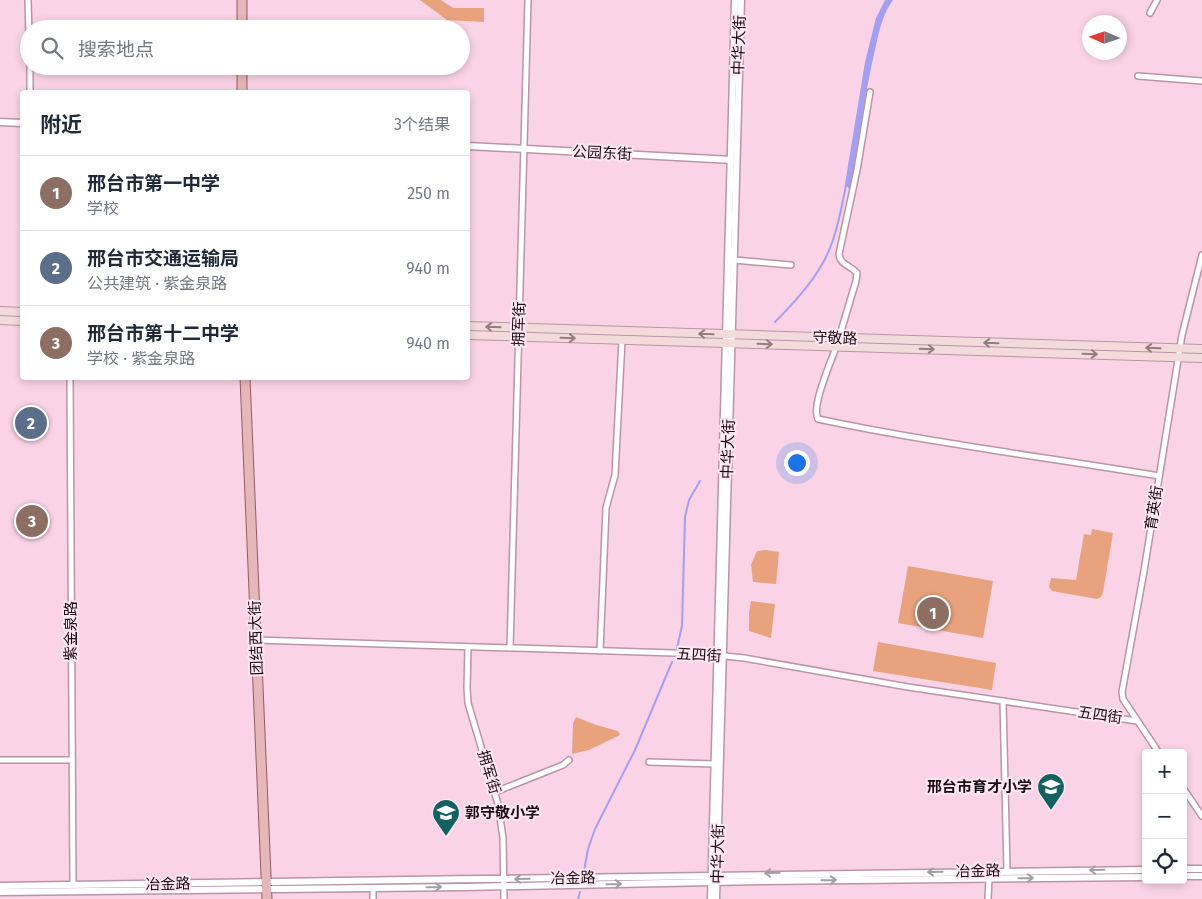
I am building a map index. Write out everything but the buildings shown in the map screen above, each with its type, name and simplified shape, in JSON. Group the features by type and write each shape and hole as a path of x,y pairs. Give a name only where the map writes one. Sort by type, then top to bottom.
{"main road":[{"path":"236,0 236,20"},
{"path":"242,0 242,20"},
{"path":"236,75 236,90"},
{"path":"242,75 242,90"},
{"path":"0,312 20,312"},
{"path":"0,320 20,321"},
{"name":"守敬路","path":"470,326 1202,349"},
{"name":"守敬路","path":"470,335 1202,358"},
{"name":"团结西大街","path":"239,380 264,886 267,899"},
{"name":"团结西大街","path":"245,380 256,640 264,886 262,899"}],"street":[{"path":"28,0 29,20"},
{"name":"拥军街","path":"510,648 528,0"},
{"name":"中华大街","path":"729,334 734,260 735,0"},
{"name":"中华大街","path":"711,899 714,878 734,160 741,0"},
{"path":"1150,13 1158,0"},
{"path":"30,75 30,90"},
{"path":"1138,76 1202,81"},
{"path":"839,338 857,277 854,269 839,259 839,254 857,170 870,92"},
{"path":"0,122 20,123"},
{"name":"公园东街","path":"470,146 734,160"},
{"name":"育英街","path":"1156,749 1123,699 1122,692 1178,357 1202,255"},
{"path":"734,260 792,265"},
{"path":"600,651 606,508 615,476 622,340"},
{"path":"836,346 816,405 818,420 904,437 1042,456 1159,476"},
{"name":"紫金泉路","path":"70,380 73,885"},
{"name":"五四街","path":"256,640 720,656 908,687 1138,721"},
{"name":"拥军街","path":"468,647 468,703 501,818 504,899"},
{"name":"中华大街","path":"716,899 714,878 715,764 720,656"},
{"path":"1003,701 1007,871"},
{"path":"0,760 72,760"},
{"path":"495,792 563,766 569,760"},
{"path":"649,762 715,764"},
{"path":"1187,794 1202,816"},
{"path":"1187,870 1202,869"},
{"name":"冶金路","path":"0,892 504,883 1007,871 1142,870"},
{"path":"1187,876 1202,876"},
{"name":"冶金路","path":"714,878 1142,877"},
{"path":"988,899 989,878"},
{"name":"冶金路","path":"0,886 372,888 504,883"},
{"path":"372,888 372,899"}],"shaded area":[{"path":"420,0 441,0 453,8 484,8 484,22 447,20"},
{"path":"885,0 893,0 884,18 878,37 850,190 845,184 865,62 876,18"},
{"path":"1092,529 1113,533 1101,597 1097,599 1052,591 1049,587 1051,578 1076,580 1084,534 1091,535"},
{"path":"757,551 779,552 776,584 753,582 751,565"},
{"path":"908,566 993,581 983,638 898,623"},
{"path":"751,601 775,604 771,638 749,631"},
{"path":"878,642 996,663 992,690 873,671"},
{"path":"576,717 618,731 620,735 589,750 572,754 573,723"}],"waterway":[{"path":"775,322 806,288 826,257 837,227 846,185"},
{"path":"677,648 682,626 685,517 689,500 700,481"},
{"path":"583,876 588,849 595,829 635,750 672,662"},
{"path":"578,899 580,892"}],"place":[{"name":"邢台市交通运输局","path":"31,423"},
{"name":"邢台市第十二中学","path":"32,521"},
{"name":"邢台市第一中学","path":"933,613"},
{"name":"邢台市育才小学","path":"1051,811"},
{"name":"郭守敬小学","path":"446,837"}]}
